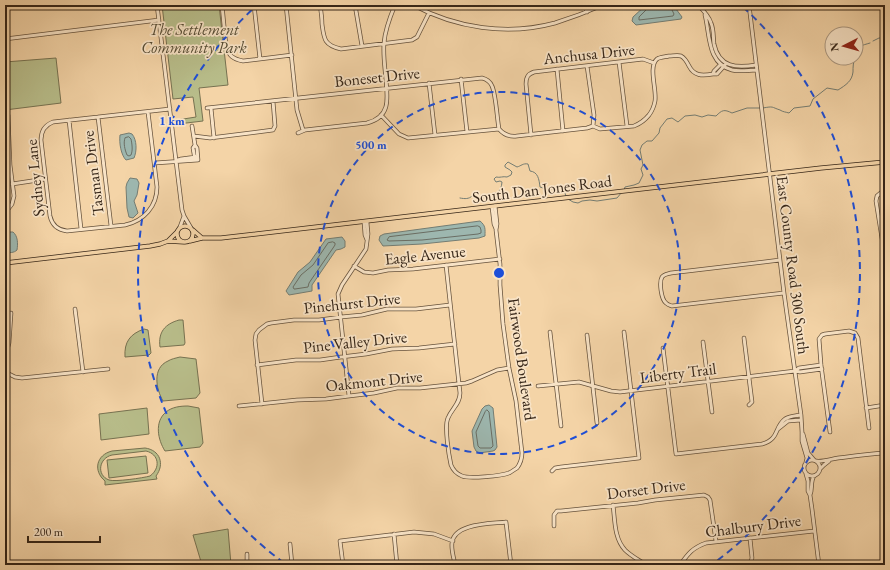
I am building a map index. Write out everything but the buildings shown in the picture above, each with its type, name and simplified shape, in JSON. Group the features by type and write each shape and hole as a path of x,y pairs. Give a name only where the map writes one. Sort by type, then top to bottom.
{"main road":[{"name":"South Dan Jones Road","path":"190,240 365,222 769,174 885,162"},
{"path":"168,241 179,229 186,226 202,238"},
{"path":"179,229 177,234 178,237 184,242"},
{"path":"5,263 150,246 168,241 184,242 192,238 193,234 191,229"}],"street":[{"path":"157,5 182,207 184,216 191,229"},
{"path":"222,5 226,46 231,56 237,60 243,61 292,55"},
{"path":"254,5 260,59"},
{"path":"286,5 298,112 304,130"},
{"path":"320,5 324,37 330,45 341,49 412,40 417,37 429,13"},
{"path":"355,5 362,46"},
{"path":"298,133 304,130 367,123 373,121 381,115 387,102 387,88 383,56 385,32 395,5"},
{"path":"413,5 448,20 473,27 498,30 543,26 587,12 603,5"},
{"path":"585,5 587,12"},
{"path":"698,5 705,13 711,48 714,56 733,70 757,70"},
{"name":"East County Road 300 South","path":"749,5 784,293 801,415 802,441 807,458 806,462"},
{"path":"5,39 159,20"},
{"path":"381,115 399,134 410,138 498,129 502,133 511,137 593,126 600,129 627,126 642,122 647,118 653,109 656,96 653,69 656,60 660,58 681,56 685,58 690,67 697,74 700,75 713,74 714,71 724,64"},
{"name":"Anchusa Drive","path":"531,135 526,78 534,72 642,59 654,63"},
{"path":"619,62 627,126"},
{"path":"743,69 756,65"},
{"path":"587,66 594,115 593,126"},
{"path":"557,69 563,131"},
{"name":"Boneset Drive","path":"206,108 461,79 482,78 489,81 492,85 498,129"},
{"path":"461,79 467,132"},
{"path":"429,83 435,135"},
{"path":"194,136 214,138 271,131 275,126 273,101"},
{"path":"211,108 214,138"},
{"path":"148,112 158,187 154,202 149,211 144,216 127,224 82,229 68,120 170,109"},
{"path":"5,210 9,208 13,200 14,193 7,128 8,115"},
{"name":"Tasman Drive","path":"98,117 111,226"},
{"name":"Sydney Lane","path":"68,120 53,122 45,127 41,135 40,140 45,179 50,216 54,226 64,230 82,229"},
{"path":"155,164 177,161 181,162 196,158 196,147 192,126"},
{"path":"12,184 45,179"},
{"path":"885,190 877,196 876,201 885,257"},
{"name":"Fairwood Boulevard","path":"459,384 460,400 448,416 446,427 452,467 458,474 472,478 508,473 518,467 522,453 516,401 509,368 501,310 500,259 494,224 494,207"},
{"path":"179,229 184,216"},
{"path":"350,396 338,297 339,290 364,252 368,234 365,222"},
{"name":"Eagle Avenue","path":"354,266 364,272 369,273 500,259"},
{"path":"780,260 671,273 662,278 660,284 664,302 672,306 784,293"},
{"path":"446,265 459,384"},
{"name":"Pinehurst Drive","path":"257,364 256,334 267,324 294,320 319,320 362,315 387,309 416,309 450,305"},
{"path":"75,309 83,372"},
{"path":"5,357 9,343 11,313"},
{"path":"830,432 818,342 822,335 849,331 855,333 858,338 869,428"},
{"path":"550,332 561,426"},
{"path":"552,471 555,468 561,467 639,458 624,332"},
{"path":"587,335 597,423"},
{"path":"744,338 752,402 749,405"},
{"path":"704,342 712,412"},
{"name":"Pine Valley Drive","path":"257,364 296,360 320,360 392,349 455,344"},
{"path":"663,348 676,454 762,444 771,440 775,436 780,424 785,419 801,415"},
{"path":"257,364 262,404"},
{"name":"Liberty Trail","path":"538,386 579,382 614,392 631,391 795,371 800,368 821,365"},
{"name":"Oakmont Drive","path":"239,406 297,400 326,399 374,393 397,388 420,388 459,384 472,381 497,370 509,368"},
{"path":"5,372 15,377 22,378 108,369"},
{"path":"795,371 800,372 822,369"},
{"path":"866,408 885,406"},
{"path":"778,429 788,421 801,420"},
{"name":"East County Road 300 South","path":"802,432 808,453 815,461"},
{"path":"819,565 810,495 808,492 808,481 803,468 806,462 810,460 821,462 833,459 885,453"},
{"path":"810,495 814,476 824,465 833,459"},
{"path":"815,461 819,465 819,470"},
{"path":"806,474 814,476"},
{"name":"Dorset Drive","path":"554,526 554,517 558,511 704,495 710,500 716,541"},
{"path":"613,505 616,530 619,540 627,552 646,565"},
{"path":"455,565 452,541 454,536 463,529 474,526 506,522 511,565"},
{"name":"Chalbury Drive","path":"680,565 695,547 706,543 814,531"},
{"path":"342,565 340,540 414,532 442,536 452,541"},
{"path":"394,534 398,565"},
{"path":"750,538 752,558 750,565"},
{"path":"290,544 292,565"},
{"path":"246,554 247,565"}],"green space":[{"name":"The Settlement Community Park","path":"162,5 219,5 228,85 199,88 203,121 178,124 177,120 196,117 193,97 173,99"},
{"path":"56,58 61,103 5,110 5,62"},
{"path":"179,320 183,320 184,345 160,347 161,333 166,326"},
{"path":"144,329 148,330 151,353 149,355 125,357 129,339 135,333"},
{"path":"180,357 196,359 200,393 196,398 163,401 157,385 159,369 169,360"},
{"path":"188,406 199,408 203,443 200,447 165,451 158,431 162,416 171,409"},
{"path":"147,408 149,434 101,440 99,414"},
{"path":"145,448 150,449 160,458 160,467 156,476 157,479 105,485 105,481 99,473 98,464 102,456 112,451","holes":["146,451 154,455 157,462 156,469 150,476 129,480 109,480 102,474 101,467 104,459 112,455"]},
{"path":"146,456 148,473 109,478 107,460"},
{"path":"228,529 231,565 202,565 193,535"}],"water":[{"path":"646,5 673,5 682,17 681,19 636,25 632,21 633,17"},
{"path":"129,133 132,134 135,139 136,152 134,158 126,160 121,149 120,135"},
{"path":"130,178 137,179 139,183 137,195 134,201 138,213 133,218 129,217 127,208 126,187"},
{"path":"480,221 485,229 485,236 479,238 422,244 383,246 379,240 380,236 384,234"},
{"path":"5,232 13,232 16,236 17,250 14,252 5,252"},
{"path":"342,237 345,241 345,247 336,250 312,285 312,291 289,295 286,291 298,272 310,262 326,239"},
{"path":"489,405 493,408 497,447 493,451 479,453 474,447 472,431 482,409"}],"waterway":[{"path":"873,41 879,38 885,38"},
{"path":"864,45 870,43"},
{"path":"763,108 772,107 789,113 794,108 810,106 813,99 827,88 838,90 844,86 851,78 853,66"},
{"path":"624,190 625,187 639,183 643,175 641,169 643,165 640,150 642,145 647,141 652,141 659,133 660,128 667,119 672,118 678,122 685,116 716,116 723,111 732,113 747,108 760,108"},
{"path":"460,198 465,199 475,195 480,200 488,194 498,192 501,188 502,182 496,182 494,179 496,177 507,177 511,175 512,172 505,167 508,162 517,167 523,164 528,164 530,171 538,176 540,187 545,189 554,189 560,185 562,186 566,196"},
{"path":"568,199 578,203 590,200 597,201 617,198 622,192"}]}
